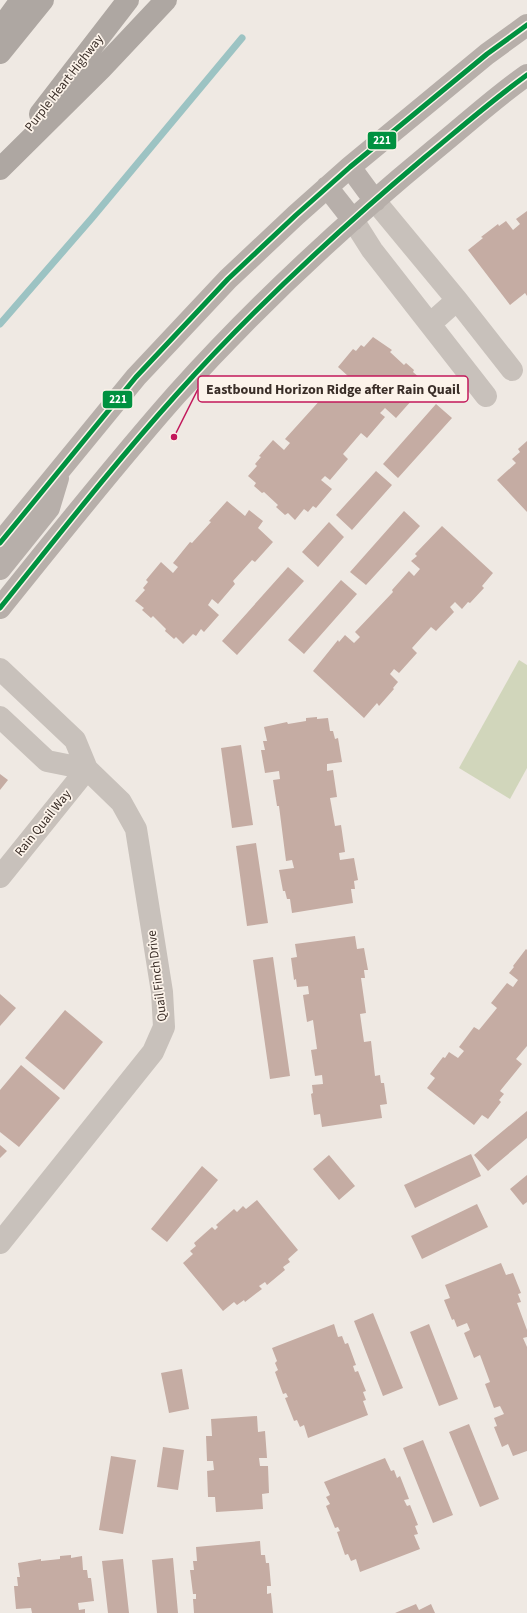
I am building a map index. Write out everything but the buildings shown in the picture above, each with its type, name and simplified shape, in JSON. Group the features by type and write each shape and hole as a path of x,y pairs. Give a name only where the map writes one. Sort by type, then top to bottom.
{"highway":[{"path":"0,29 21,0"},
{"path":"0,54 43,0"},
{"name":"Purple Heart Highway","path":"0,165 128,0"},
{"path":"0,169 101,69 166,0"}],"main road":[{"path":"0,543 62,465 136,377 228,279 350,167 487,54 527,25"},
{"path":"0,608 98,487 177,395 264,303 353,220 411,169 527,75"},
{"path":"350,167 375,201"},
{"path":"328,187 353,220"},
{"path":"0,569 48,508 62,465"}],"street":[{"path":"375,201 457,300 512,370"},
{"path":"353,220 372,250 486,396"},
{"path":"430,324 457,300"},
{"name":"Quail Finch Drive","path":"0,669 75,740 87,769 121,802 136,829 162,992 164,1026 153,1052 0,1243"},
{"path":"27,742 48,715"},
{"path":"0,717 47,761 87,769"},
{"name":"Rain Quail Way","path":"0,877 87,769"}],"green space":[{"path":"519,660 527,665 527,768 510,799 459,768"}],"waterway":[{"path":"0,324 92,218 242,38"}],"transit line":[{"name":"221","path":"0,543 136,377 228,279 350,167 487,54 527,25"},
{"name":"221","path":"0,608 130,447 205,363 234,333 296,272 359,214 500,95 527,75"}],"place":[{"name":"Eastbound Horizon Ridge after Rain Quail","path":"174,437"}]}
